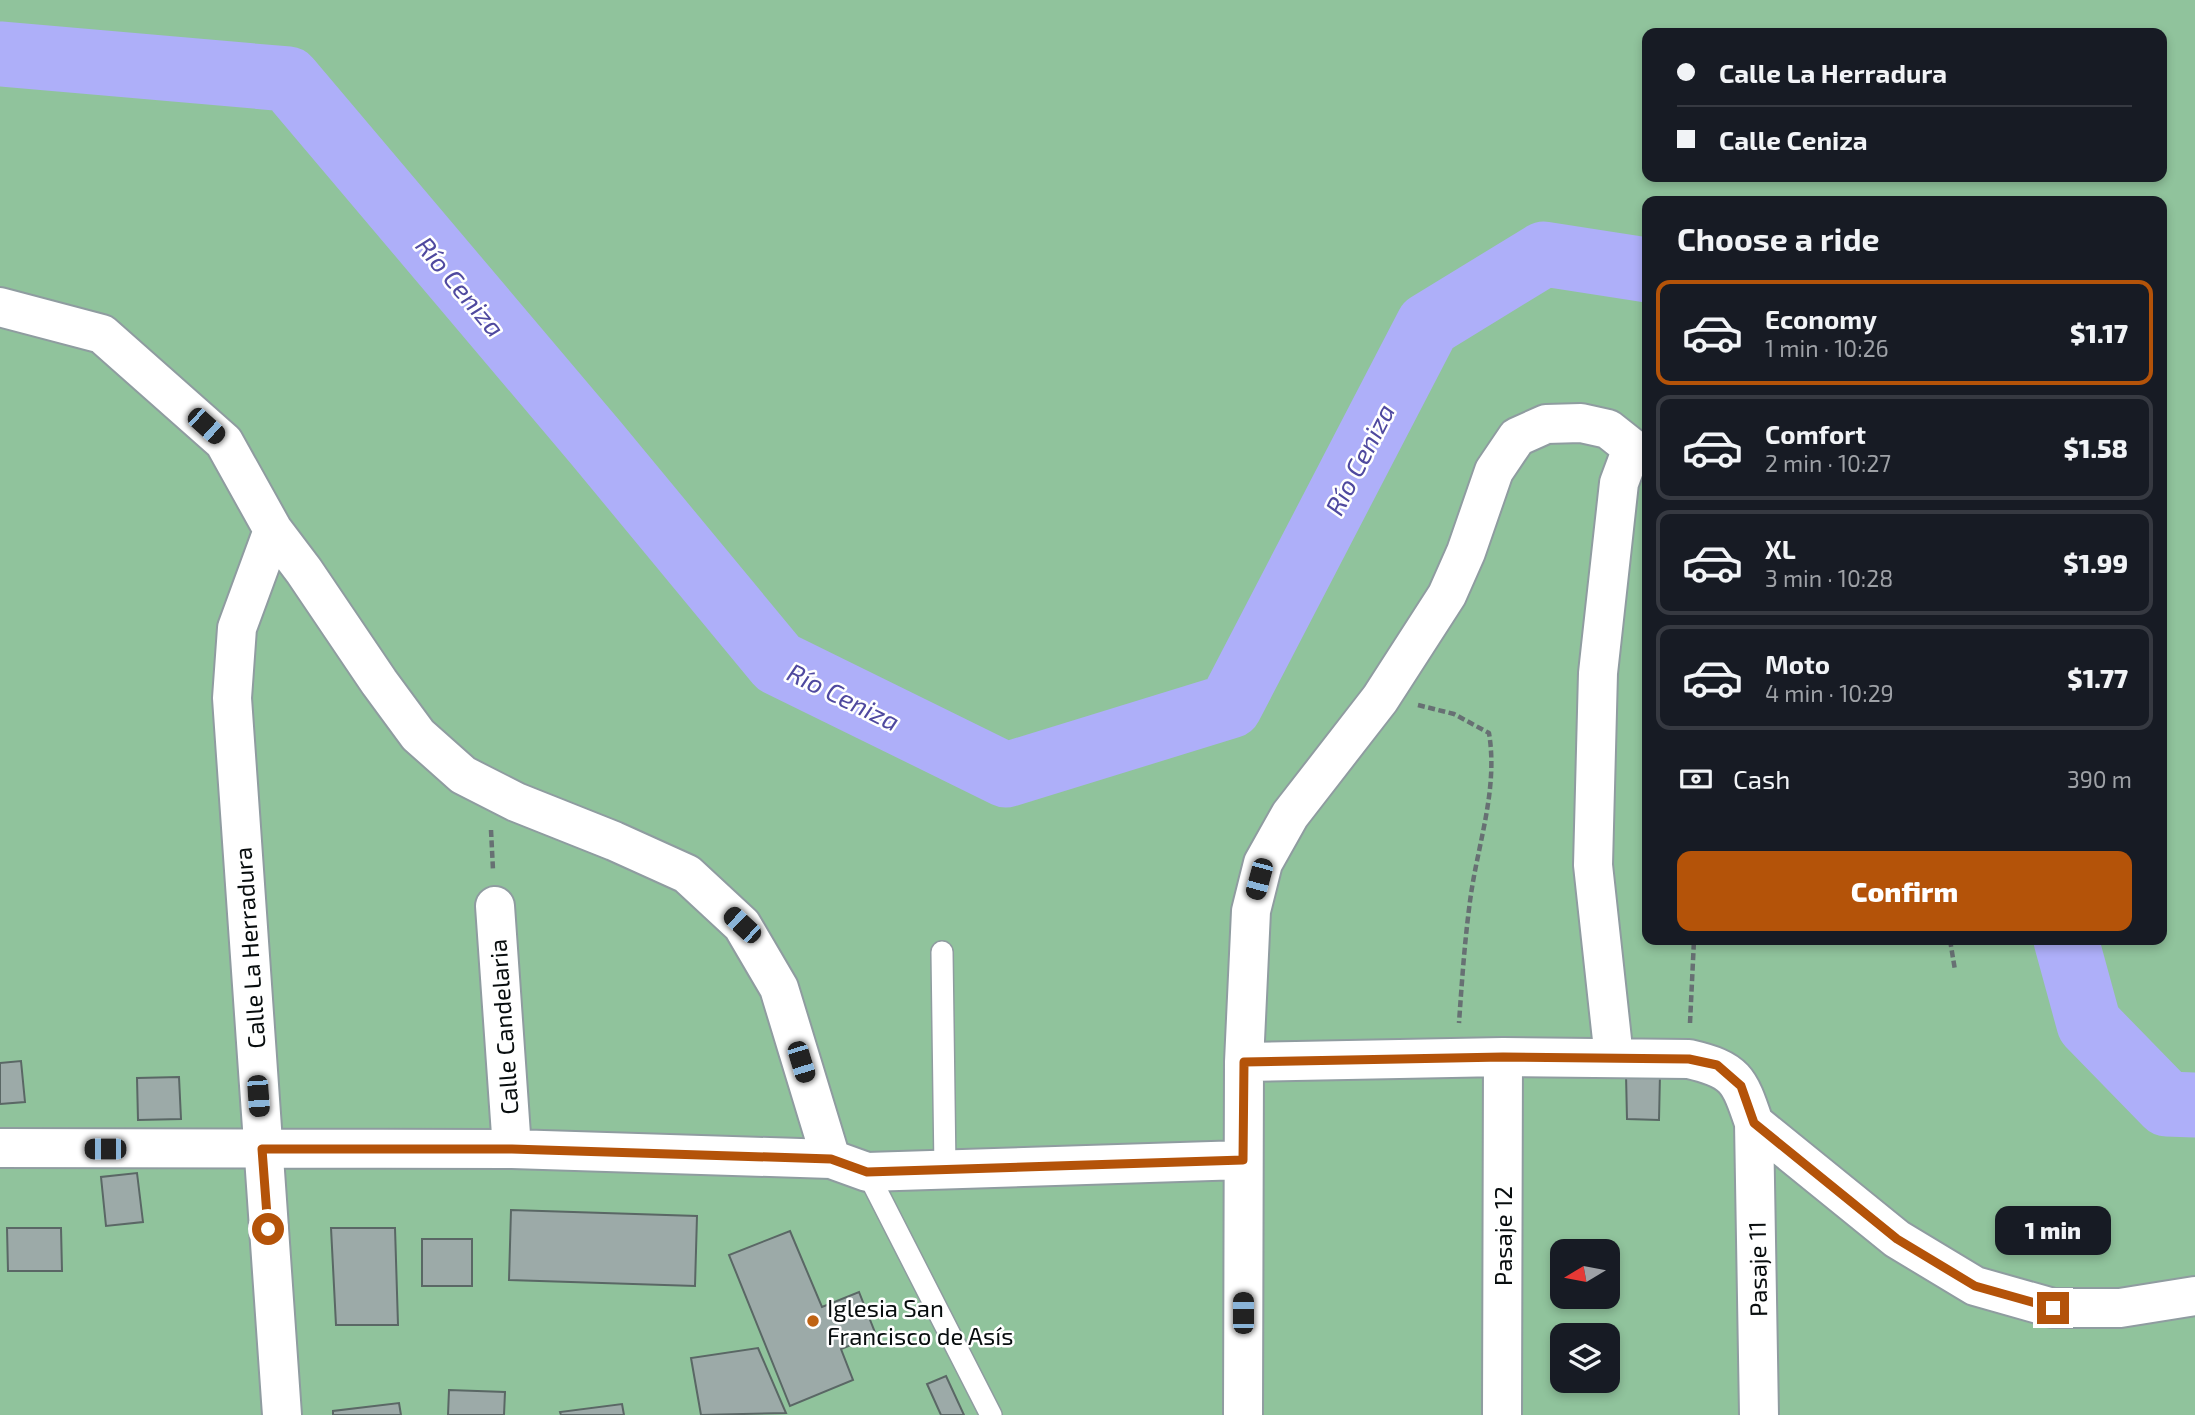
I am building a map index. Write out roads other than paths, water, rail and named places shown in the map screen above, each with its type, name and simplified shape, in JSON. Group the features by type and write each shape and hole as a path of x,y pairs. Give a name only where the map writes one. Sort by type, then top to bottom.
{"street":[{"path":"0,307 102,334 224,442 273,530 418,735 463,775 516,803 614,841 687,874 742,925 779,988 831,1159"},
{"path":"1243,1415 1244,1062 1251,911 1263,863 1290,815 1380,699 1447,595 1466,552 1494,471 1517,438 1546,424 1581,423 1608,429 1632,448 1619,483 1598,673 1593,865 1614,1058"},
{"name":"Calle La Herradura","path":"273,530 237,628 232,698 282,1415"},
{"name":"Calle Candelaria","path":"495,906 512,1149"},
{"path":"1244,1062 1503,1057 1689,1059 1717,1065 1741,1086 1754,1123 1897,1239 1975,1286 2053,1308 2120,1308 2195,1296"},
{"name":"Pasaje 12","path":"1502,1415 1503,1057"},
{"name":"Pasaje 11","path":"1754,1123 1759,1415"},
{"path":"0,1148 512,1149 831,1159 867,1172 1243,1160"}],"lane":[{"path":"942,952 945,1169"},
{"path":"867,1172 991,1415"}],"waterway":[{"name":"Río Ceniza","path":"0,54 288,79 778,663 1006,775 1230,706 1428,325 1544,254 1642,269"},
{"name":"Río Ceniza","path":"2067,945 2089,1024 2167,1104 2195,1105"}],"place":[{"name":"Iglesia San Francisco de Asís","path":"813,1321"}]}
